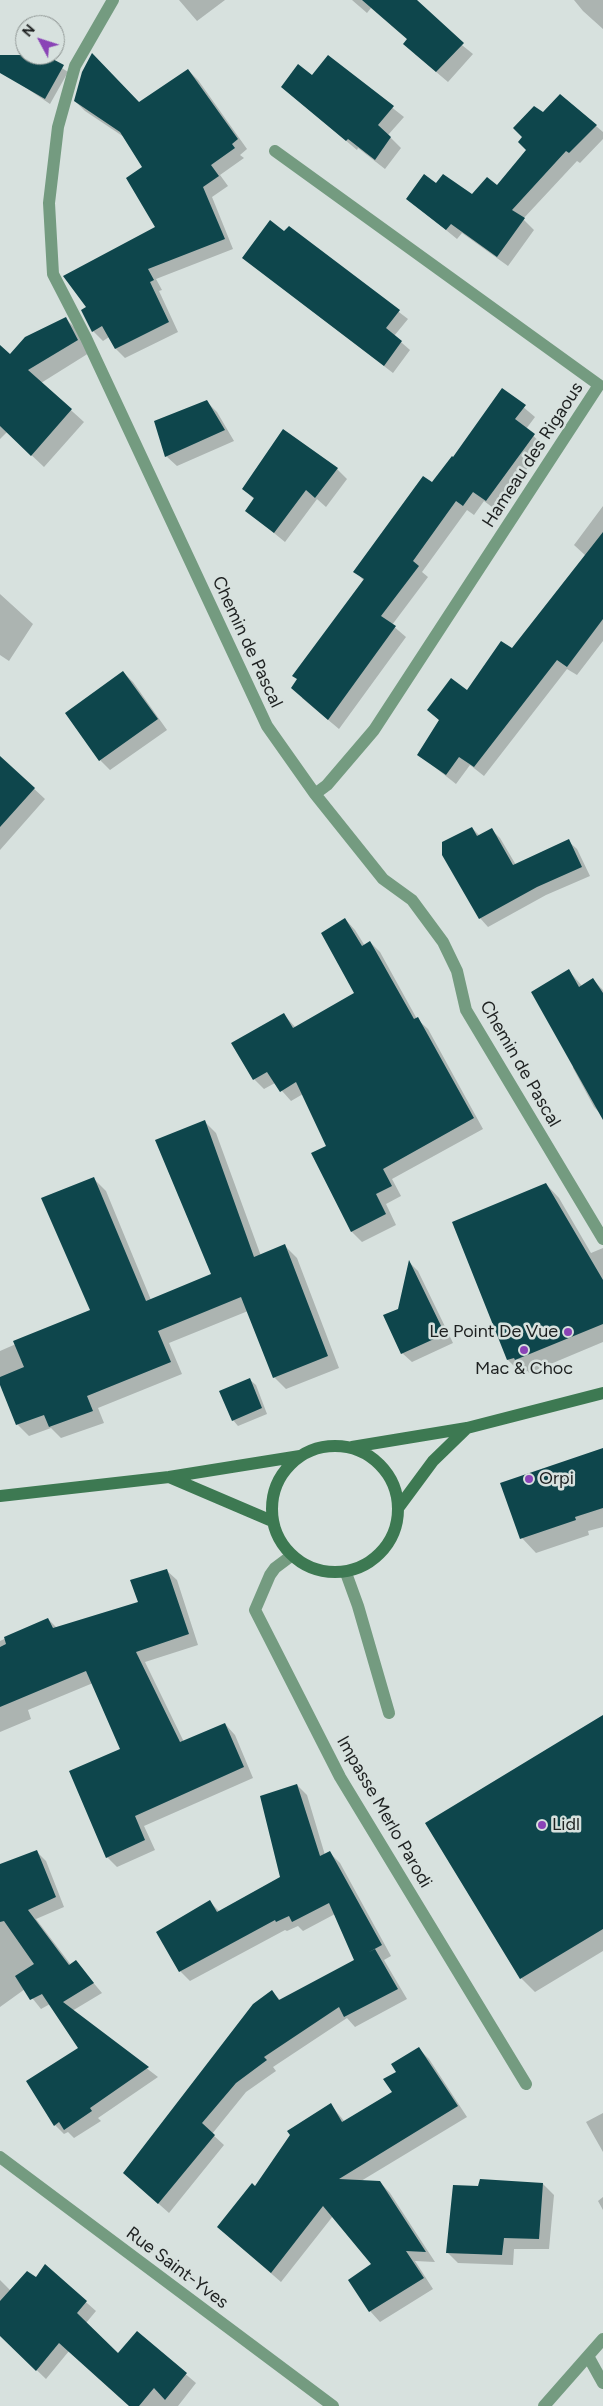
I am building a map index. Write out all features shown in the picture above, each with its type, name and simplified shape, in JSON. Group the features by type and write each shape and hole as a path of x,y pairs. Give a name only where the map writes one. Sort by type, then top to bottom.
{"main road":[{"path":"352,1448 467,1428 603,1393"},
{"path":"399,1507 392,1482 383,1466 369,1455 352,1448 334,1445 316,1448 300,1456 286,1468 276,1484 272,1501 272,1521 279,1540 291,1556 312,1568 346,1573 360,1567 381,1553 394,1532 399,1507 433,1461 467,1428"},
{"path":"0,1496 169,1477 300,1456"},
{"path":"169,1477 272,1521"}],"street":[{"name":"Chemin de Pascal","path":"113,0 75,66 58,127 49,203 53,274 86,338 267,726 315,794 383,879 412,900 443,942 457,971 466,1010 603,1239"},
{"name":"Hameau des Rigaous","path":"275,151 600,385 374,730 327,785 315,794"},
{"name":"Impasse Merlo Parodi","path":"291,1556 275,1568 270,1575 255,1610 340,1777 526,2084"},
{"path":"346,1573 390,1713"},
{"name":"Rue Saint-Yves","path":"0,2157 333,2406"},
{"path":"544,2406 603,2339"},
{"path":"588,2356 603,2383"}],"building":[{"path":"362,0 417,0 464,43 436,72 403,44 407,39"},
{"path":"92,53 139,102 188,69 238,139 232,144 235,148 211,165 219,176 203,187 225,239 148,269 154,280 150,282 169,322 115,349 102,326 92,332 81,310 86,307 63,276 155,227 126,178 142,167 120,132 74,101 82,72"},
{"path":"0,55 15,55 15,65 64,65 45,99 0,73"},
{"path":"328,55 394,106 378,125 391,137 375,160 348,139 346,141 281,87 298,64 312,75"},
{"path":"560,94 597,125 569,153 566,151 512,210 525,218 497,257 451,224 446,230 406,199 424,174 436,183 443,174 472,194 487,177 497,185 526,150 518,142 522,137 513,128 534,106 543,112"},
{"path":"270,220 284,231 289,226 400,310 386,328 402,341 384,366 242,258"},
{"path":"66,317 78,340 28,370 72,409 31,456 0,426 0,345 10,354 25,337"},
{"path":"502,388 526,405 515,419 535,434 486,501 473,492 463,506 456,501 413,561 419,566 381,616 396,626 328,720 291,688 297,679 292,676 364,579 353,572 423,476 432,482 453,457"},
{"path":"207,400 225,430 165,457 154,421"},
{"path":"283,429 338,468 315,498 306,490 274,533 245,511 254,498 242,489"},
{"path":"603,532 603,619 567,667 557,660 474,767 459,757 446,775 417,755 439,720 427,710 451,678 467,690 501,641 512,648"},
{"path":"123,671 158,719 99,761 65,713"},
{"path":"0,756 35,788 0,827"},
{"path":"472,827 477,836 492,828 513,865 569,839 582,867 537,887 479,919 442,855 442,842"},
{"path":"345,918 362,946 370,941 414,1019 418,1017 474,1118 383,1169 392,1186 376,1194 386,1214 351,1232 311,1153 326,1146 296,1082 280,1092 267,1072 253,1080 231,1043 284,1013 293,1028 354,993 321,933"},
{"path":"569,969 579,987 593,978 603,993 603,1120 531,992"},
{"path":"205,1120 254,1257 285,1244 328,1356 273,1378 241,1297 158,1331 171,1362 87,1396 93,1411 49,1427 44,1415 16,1425 0,1385 0,1377 24,1367 13,1341 90,1310 41,1198 94,1177 146,1301 211,1274 155,1140"},
{"path":"546,1183 603,1280 603,1324 515,1360 514,1358 507,1360 452,1222"},
{"path":"409,1260 445,1334 401,1354 383,1315 398,1309"},
{"path":"250,1378 262,1408 232,1421 219,1391"},
{"path":"603,1448 603,1508 575,1517 576,1520 520,1539 500,1483"},
{"path":"167,1569 189,1634 136,1652 180,1742 225,1723 244,1767 135,1816 145,1840 106,1858 69,1771 120,1749 86,1671 0,1707 0,1647 6,1644 4,1637 48,1618 53,1628 138,1602 130,1580"},
{"name":"Lidl","path":"603,1715 603,1929 520,1979 425,1823"},
{"path":"297,1784 320,1856 330,1851 382,1945 369,1952 375,1949 398,1989 344,2017 339,2007 264,2057 267,2060 236,2083 202,2123 215,2135 158,2204 123,2173 253,2004 272,1990 279,2000 354,1960 329,1903 292,1922 289,1916 276,1922 275,1920 179,1972 156,1932 210,1900 217,1912 280,1877 260,1796"},
{"path":"37,1850 56,1897 28,1910 69,1965 76,1960 94,1983 63,2002 149,2067 90,2108 92,2111 64,2130 59,2122 54,2126 26,2081 78,2048 42,1994 30,2000 15,1976 34,1964 4,1921 0,1922 0,1864"},
{"path":"419,2047 458,2106 339,2179 380,2181 426,2252 406,2251 424,2278 369,2312 348,2280 371,2264 323,2206 271,2273 217,2227 252,2183 255,2186 290,2135 287,2131 331,2103 342,2122 392,2092 383,2079 396,2072 391,2064"},
{"path":"480,2179 543,2183 539,2239 504,2238 502,2255 446,2253 453,2185 478,2186"},
{"path":"45,2264 87,2301 77,2313 118,2353 137,2331 187,2373 165,2400 154,2388 139,2406 129,2406 59,2343 36,2371 0,2336 0,2301 27,2271 36,2277"}],"place":[{"name":"Le Point De Vue","path":"568,1332"},
{"name":"Mac & Choc","path":"524,1350"},
{"name":"Orpi","path":"529,1479"},
{"name":"Lidl","path":"542,1825"}]}
